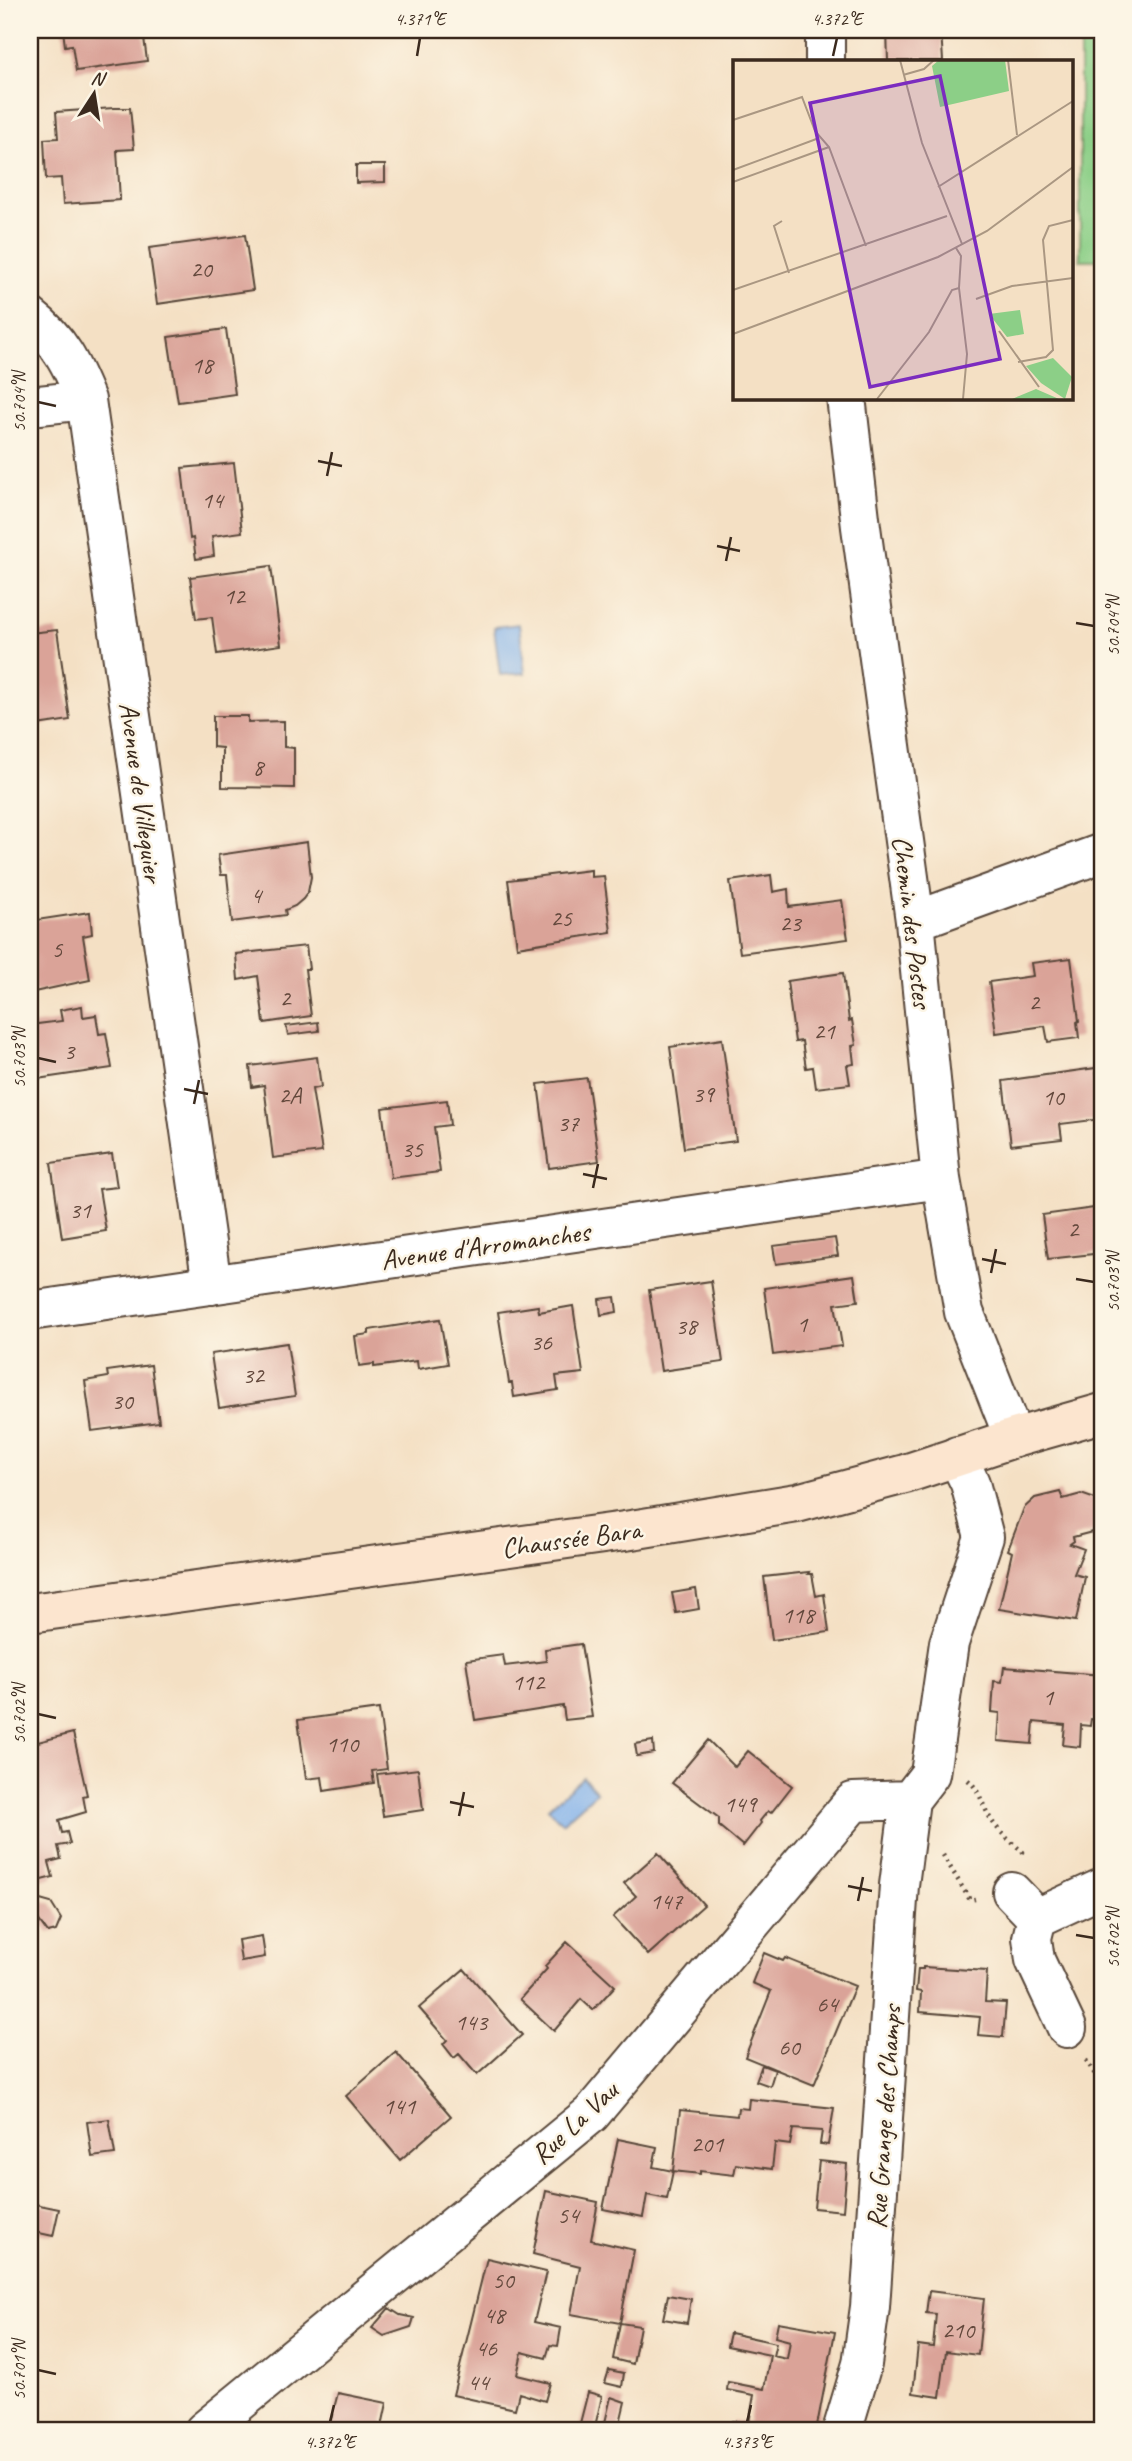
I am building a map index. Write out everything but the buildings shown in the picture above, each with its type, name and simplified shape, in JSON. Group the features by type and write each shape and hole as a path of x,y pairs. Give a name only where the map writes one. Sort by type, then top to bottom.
{"main road":[{"name":"Chaussée Bara","path":"30,1613 625,1531 784,1505 905,1475 1014,1438 1102,1413"}],"street":[{"path":"825,30 825,60"},
{"name":"Avenue de Villequier","path":"30,317 50,332 73,367 86,400 212,1285"},
{"name":"Chemin des Postes","path":"846,399 862,540 915,921 941,1179 964,1312 1014,1438"},
{"path":"30,406 86,400"},
{"path":"915,921 1102,853"},
{"name":"Avenue d'Arromanches","path":"30,1311 941,1179"},
{"name":"Rue Grange des Champs","path":"842,2431 862,2364 870,2307 899,1885 935,1787 948,1643 984,1536 970,1483 957,1456"},
{"name":"Rue La Vau","path":"204,2431 591,2114 853,1802 935,1787"},
{"path":"1067,2028 1035,1960 1024,1905 1102,1888"}],"path":[{"path":"935,1787 967,1779 975,1786 999,1832 1023,1852 1024,1905 970,1900 938,1847"}],"green space":[{"path":"1080,30 1102,30 1102,260 1080,260"}],"water":[{"path":"519,624 525,673 500,675 494,627"},
{"path":"583,1777 597,1792 562,1823 548,1808"}]}
